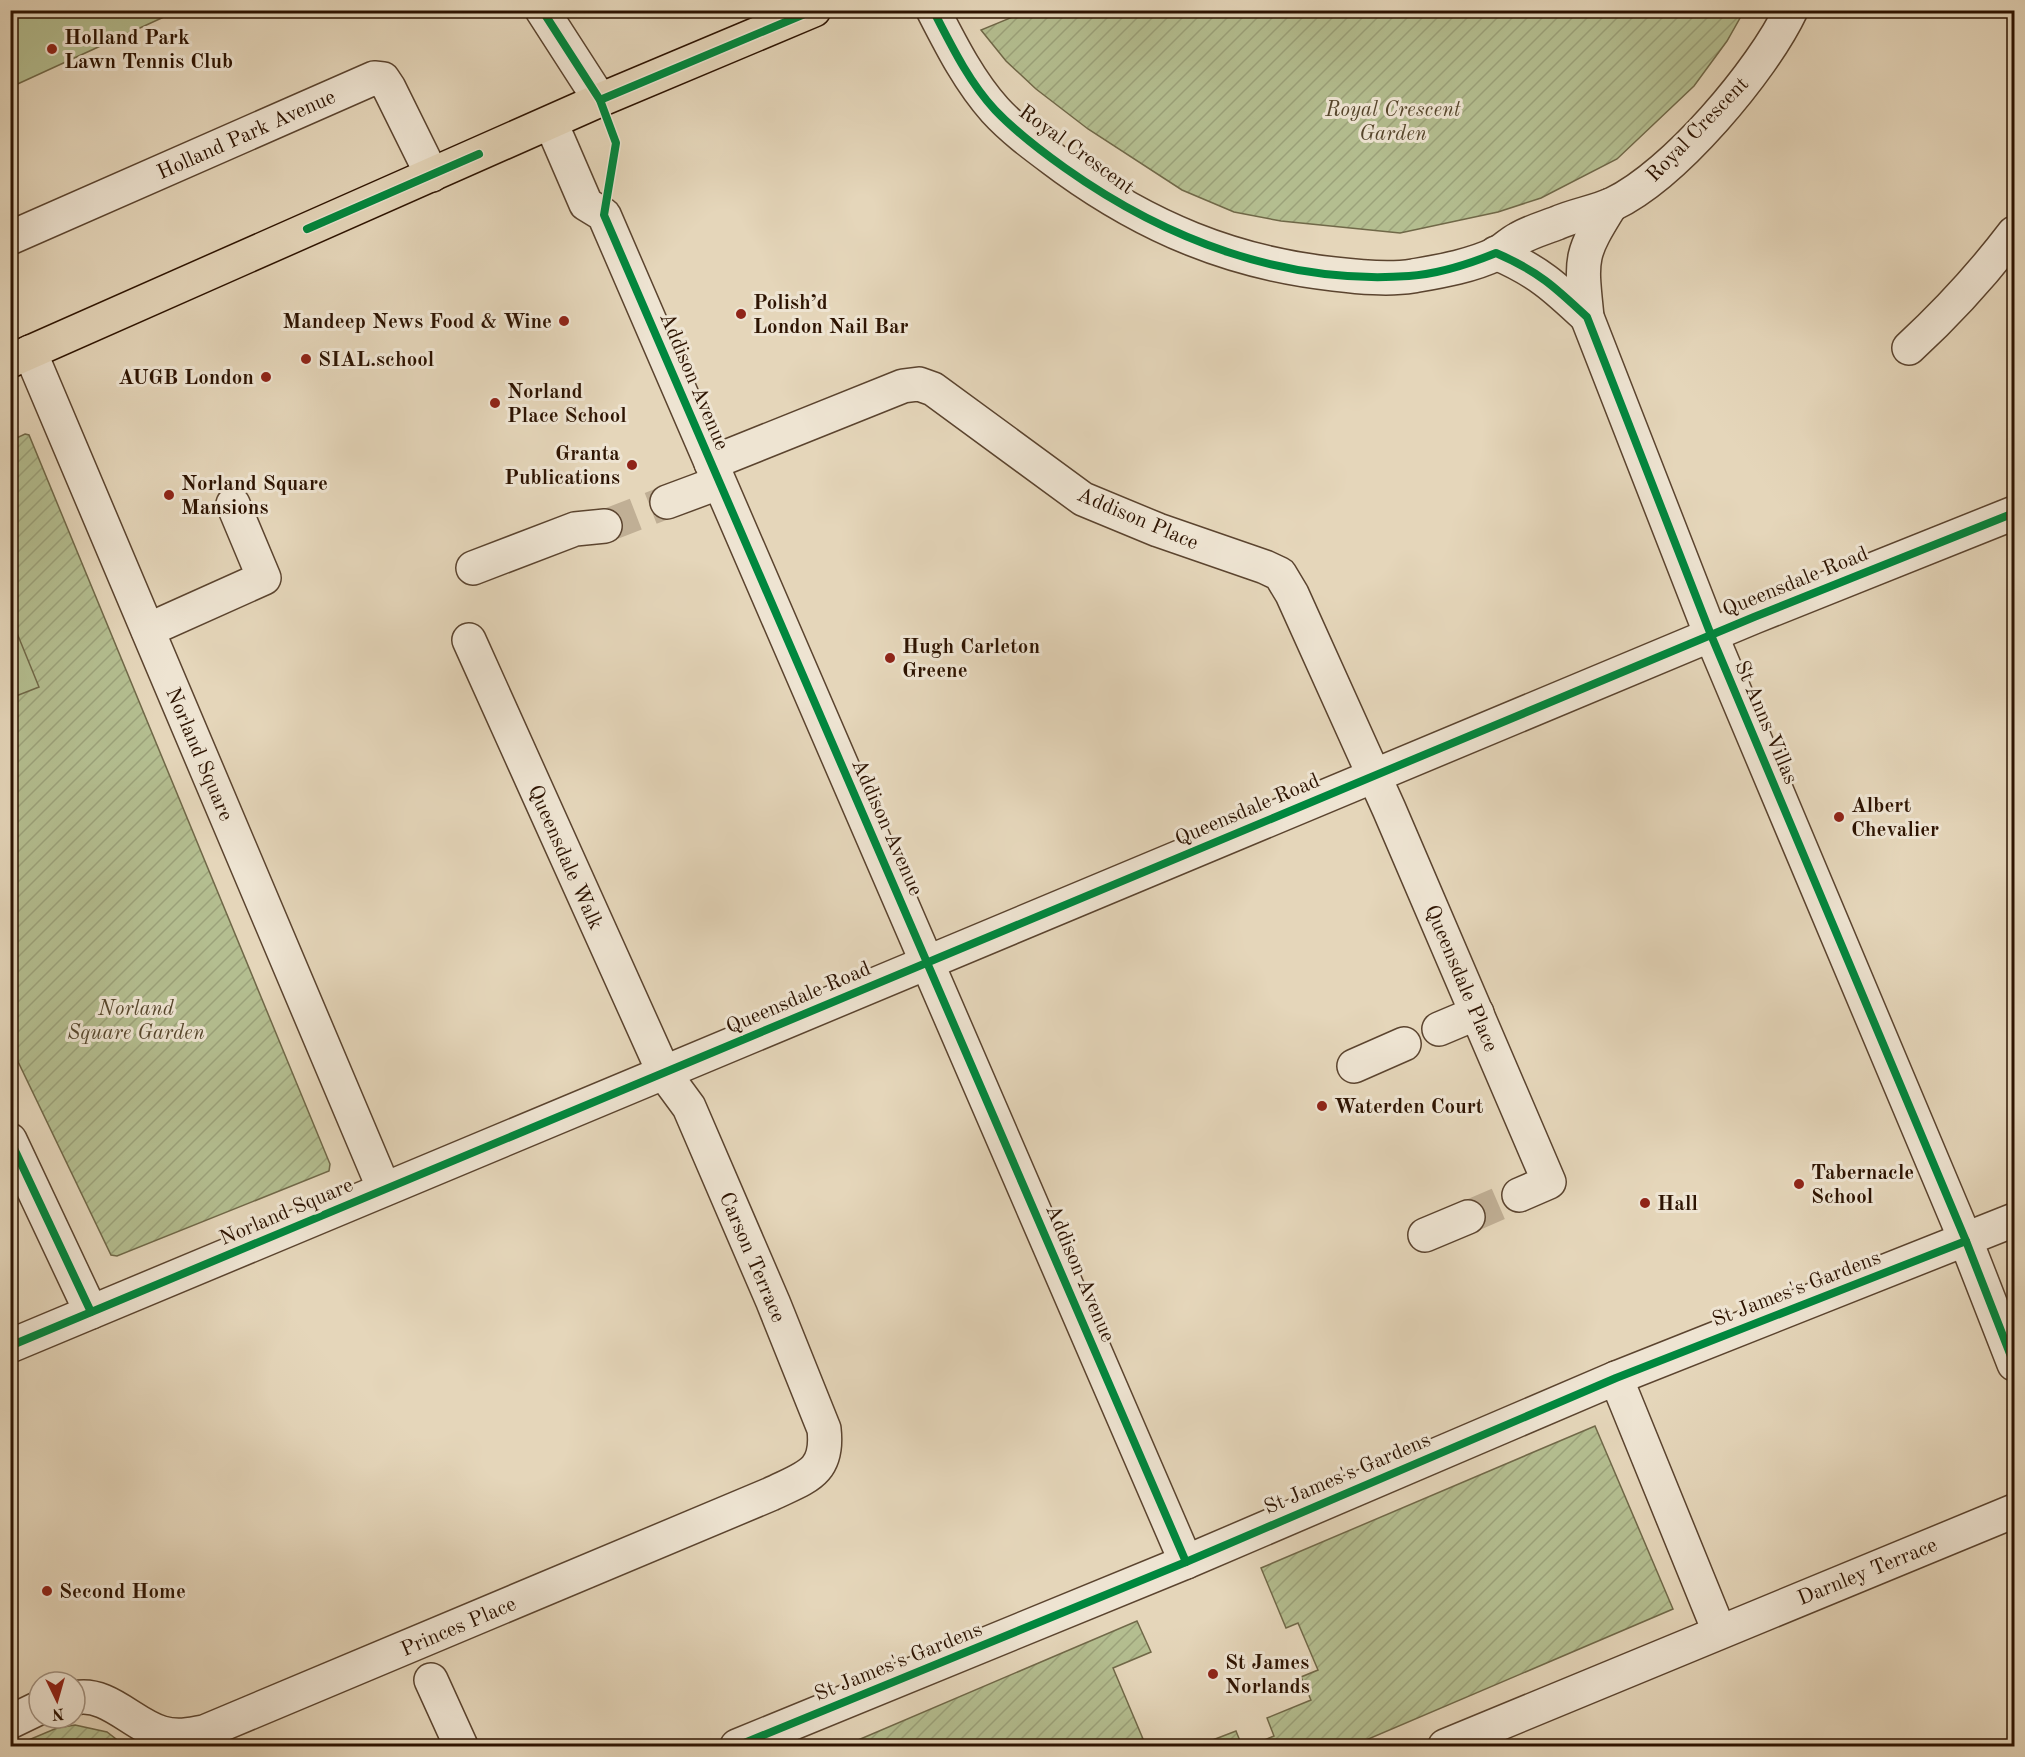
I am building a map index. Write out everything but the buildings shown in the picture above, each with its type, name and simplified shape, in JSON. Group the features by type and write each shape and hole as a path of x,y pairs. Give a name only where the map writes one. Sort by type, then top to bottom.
{"main road":[{"path":"20,357 600,100 814,10"}],"street":[{"path":"542,10 600,100"},
{"name":"Royal Crescent","path":"933,10 976,87 996,111 1046,154 1109,199 1163,227 1250,260 1303,271 1359,277 1411,276 1465,265 1496,253 1519,238 1579,214 1611,205 1638,189 1726,106 1765,57 1791,10"},
{"name":"Holland Park Avenue","path":"10,238 374,78 383,80 389,88 432,175"},
{"name":"Addison Avenue","path":"551,123 586,204 604,215 1186,1562"},
{"name":"St Anns Villas","path":"1611,205 1584,252 1581,266 1587,318 1711,634 1966,1240 2014,1364"},
{"path":"1909,348 1969,289 2014,233"},
{"name":"St Anns Villas","path":"1496,253 1547,279 1587,318"},
{"name":"Norland Square","path":"20,357 148,630 384,1189"},
{"name":"Addison Place","path":"667,502 714,473 903,386 919,384 933,389 1083,499 1280,574 1292,594 1372,776"},
{"path":"148,630 264,578 233,504"},
{"name":"Queensdale Road","path":"495,1143 1711,634 2014,513"},
{"path":"473,568 575,529 606,526"},
{"name":"Queensdale Walk","path":"469,640 664,1073"},
{"name":"Queensdale Place","path":"1372,776 1477,1012 1534,1188"},
{"path":"1439,1029 1477,1012"},
{"path":"1353,1066 1404,1044"},
{"name":"Carson Terrace","path":"664,1073 689,1107 769,1292 824,1429 826,1450"},
{"path":"10,1140 91,1312"},
{"name":"Norland Square","path":"10,1346 495,1143"},
{"path":"1425,1235 1468,1217"},
{"name":"St James's Gardens","path":"745,1745 1186,1562 1616,1378 2014,1220"},
{"path":"1444,1746 1719,1631 1616,1378"},
{"name":"Princes Place","path":"87,1698 108,1703 160,1733 180,1736 204,1732 771,1494 814,1472 826,1450"},
{"name":"Darnley Terrace","path":"1719,1631 2014,1511"},
{"path":"431,1680 461,1746"},
{"path":"10,1722 27,1714"}],"green space":[{"name":"Holland Park Lawn Tennis Club","path":"11,10 177,10 177,11 11,87"},
{"name":"Royal Crescent Garden","path":"1027,11 1744,11 1727,41 1694,86 1617,159 1541,198 1498,212 1400,233 1281,221 1234,212 1182,190 1088,129 1036,89 1006,61 981,30"},
{"name":"Norland Square Garden","path":"25,434 29,435 330,1164 329,1171 117,1256 111,1255 11,1047 10,441"},
{"path":"10,616 39,687 11,698 10,698"},
{"path":"1595,1426 1673,1609 1352,1746 1250,1746 1274,1736 1267,1718 1311,1700 1301,1677 1318,1670 1298,1623 1286,1628 1261,1568"},
{"path":"1137,1621 1151,1652 1113,1668 1146,1746 844,1746"},
{"path":"87,1728 107,1732 125,1746 30,1746 26,1741 52,1730 87,1730"},
{"path":"1236,1731 1242,1746 1197,1746"}],"tunnel":[{"path":"605,526 667,502"},
{"path":"1468,1217 1519,1195"}],"cycle path":[{"path":"542,10 600,100 616,143 604,215 1186,1562"},
{"path":"600,100 814,10"},
{"path":"933,10 961,63 977,87 1011,126 1056,162 1103,193 1185,236 1272,265 1317,273 1362,277 1431,273 1464,265 1496,253 1545,280 1587,317 1711,635 1966,1241 2014,1364"},
{"path":"307,229 479,154"},
{"path":"10,1346 1754,617 2014,513"},
{"path":"10,1140 91,1312"},
{"path":"737,1746 1186,1562 1616,1378 1966,1241"}],"place":[{"name":"Holland Park Lawn Tennis Club","path":"52,49"},
{"name":"Polish’d London Nail Bar","path":"741,314"},
{"name":"Mandeep News Food & Wine","path":"564,321"},
{"name":"SIAL.school","path":"306,359"},
{"name":"AUGB London","path":"266,377"},
{"name":"Norland Place School","path":"495,403"},
{"name":"Granta Publications","path":"632,465"},
{"name":"Norland Square Mansions","path":"169,495"},
{"name":"Hugh Carleton Greene","path":"890,658"},
{"name":"Albert Chevalier","path":"1839,817"},
{"name":"Waterden Court","path":"1322,1106"},
{"name":"Tabernacle School","path":"1799,1184"},
{"name":"Hall","path":"1645,1203"},
{"name":"Second Home","path":"47,1591"},
{"name":"St James Norlands","path":"1213,1674"}]}
